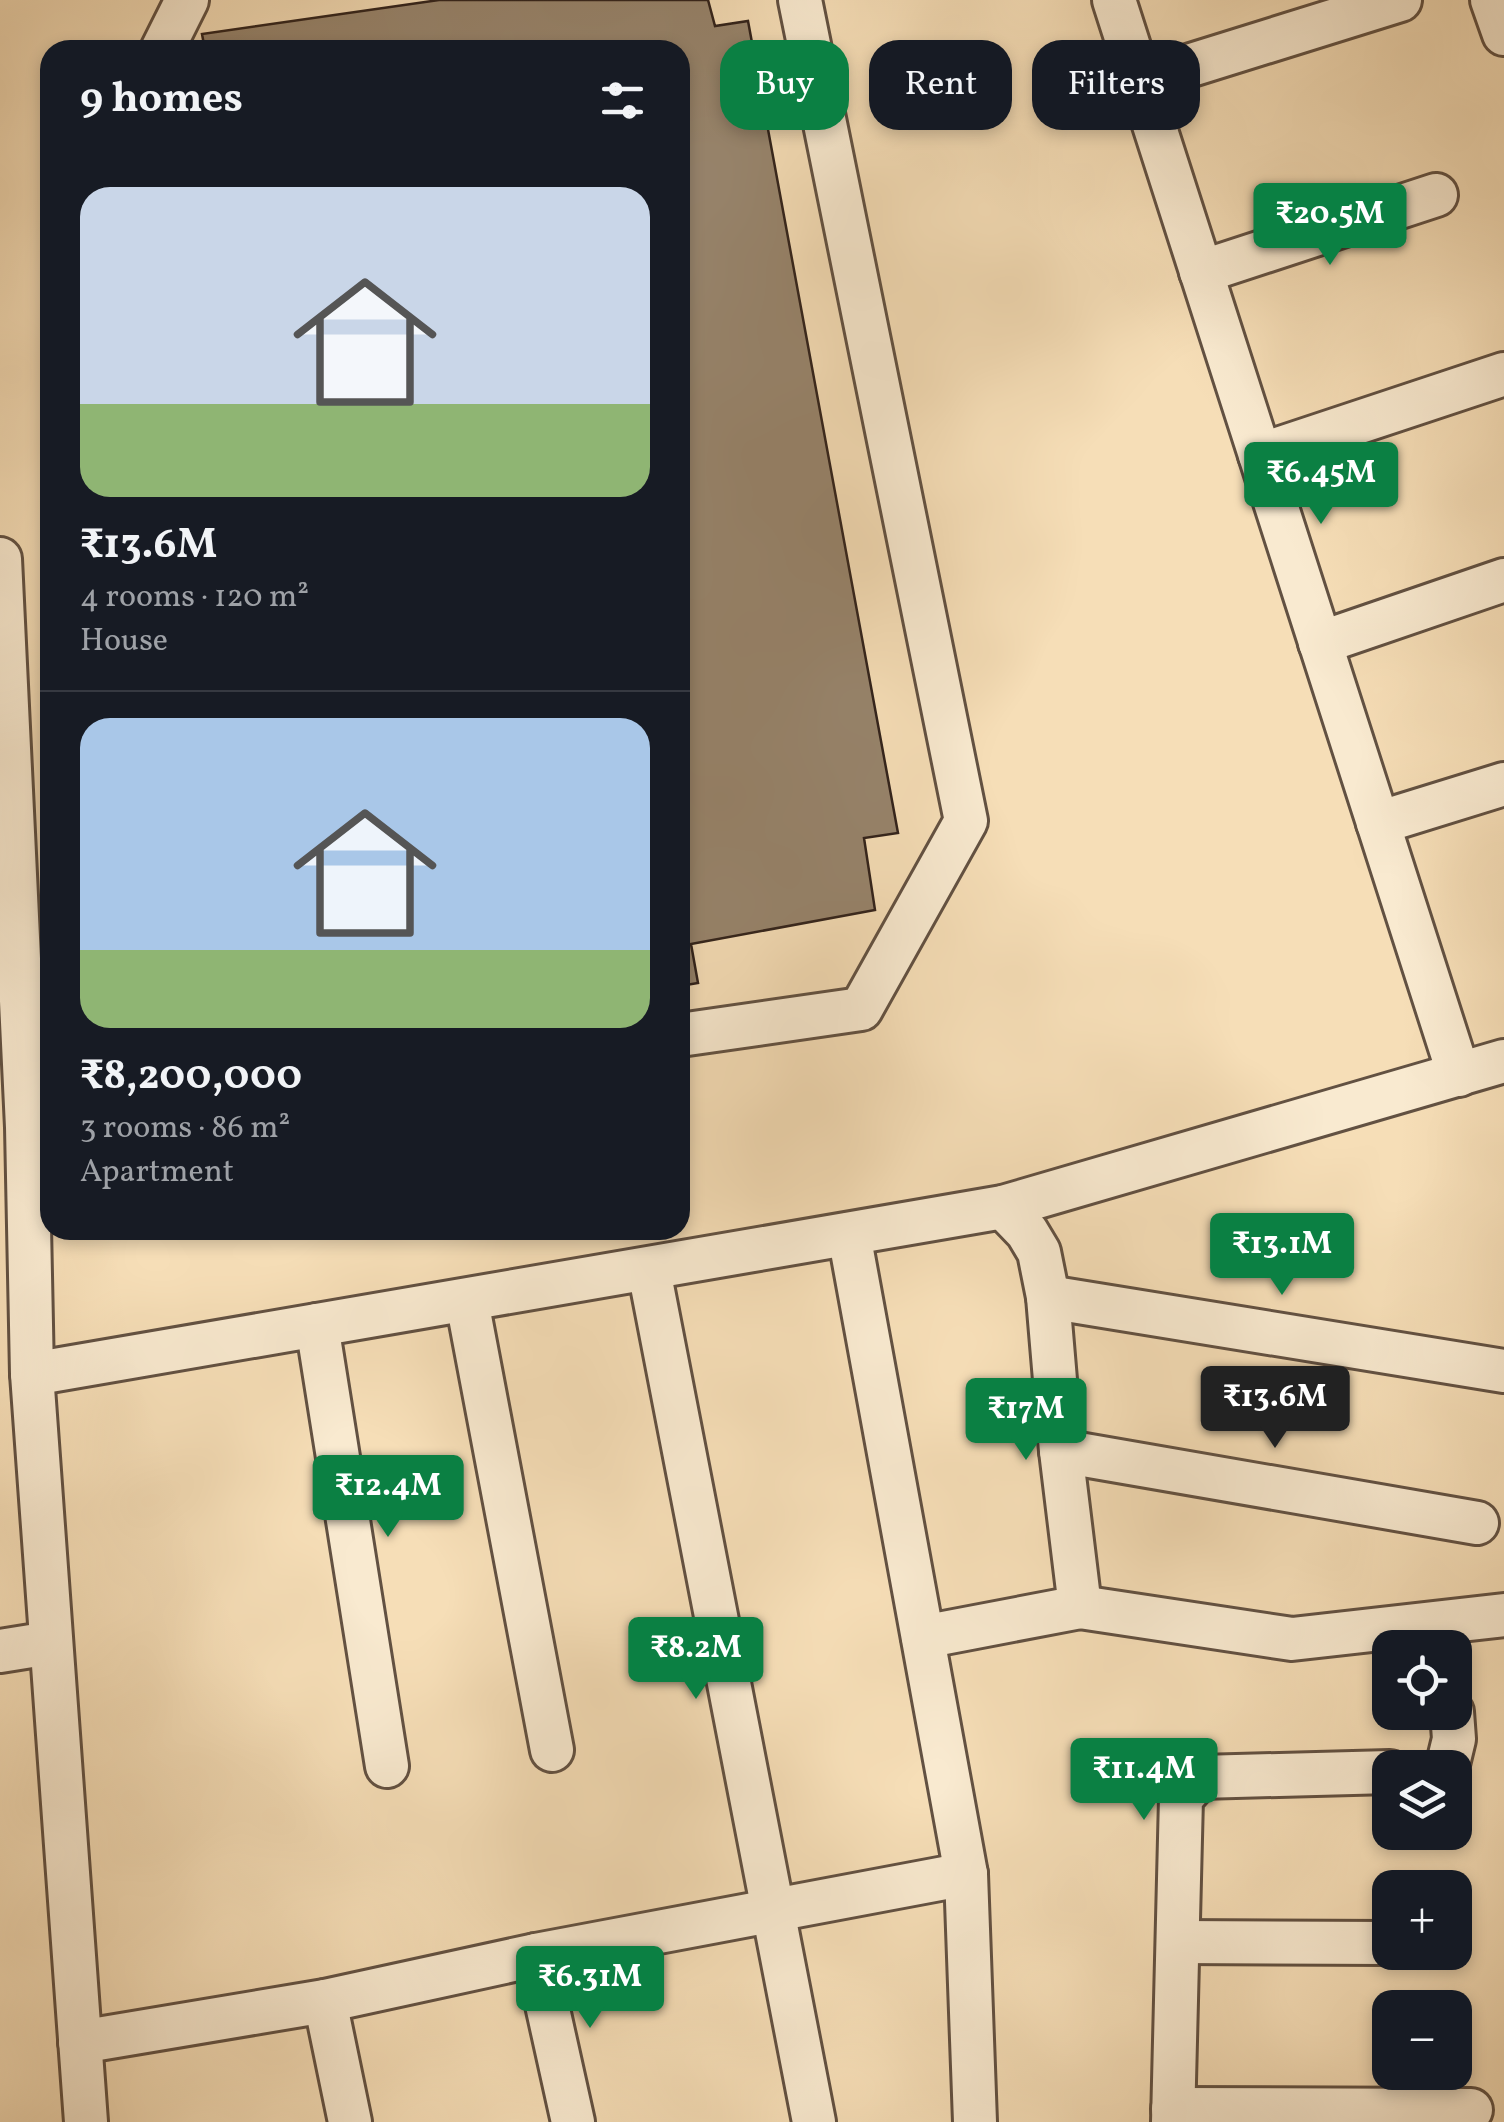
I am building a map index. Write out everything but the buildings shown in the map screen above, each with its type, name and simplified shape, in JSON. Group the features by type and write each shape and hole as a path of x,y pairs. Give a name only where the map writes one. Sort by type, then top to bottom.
{"street":[{"path":"167,40 187,0"},
{"path":"690,1034 862,1008 966,820 800,0"},
{"path":"1114,0 1127,40"},
{"path":"1200,62 1400,0"},
{"path":"1492,0 1504,34"},
{"path":"1156,130 1459,1075"},
{"path":"1201,272 1436,194"},
{"path":"1260,455 1504,374"},
{"path":"0,559 39,1126 32,1374 86,2122"},
{"path":"1320,643 1504,580"},
{"path":"1378,823 1504,784"},
{"path":"32,1374 1003,1207 1504,1061"},
{"path":"1003,1207 1027,1232 1039,1252 1048,1297 1080,1607"},
{"path":"849,1234 966,1874 974,2122"},
{"path":"649,1270 814,2122"},
{"path":"1048,1297 1504,1371"},
{"path":"467,1301 552,1750"},
{"path":"317,1325 387,1766"},
{"path":"1061,1450 1477,1523"},
{"path":"923,1637 1080,1607 1292,1640 1372,1637"},
{"path":"1460,1630 1504,1615"},
{"path":"0,1651 50,1644"},
{"path":"1372,1772 1200,1777 1181,1798 1173,2116 1471,2110"},
{"path":"80,2042 325,2001 536,1955 966,1874"},
{"path":"1178,1942 1372,1943"},
{"path":"536,1955 573,2122"},
{"path":"325,2001 350,2122"}]}
